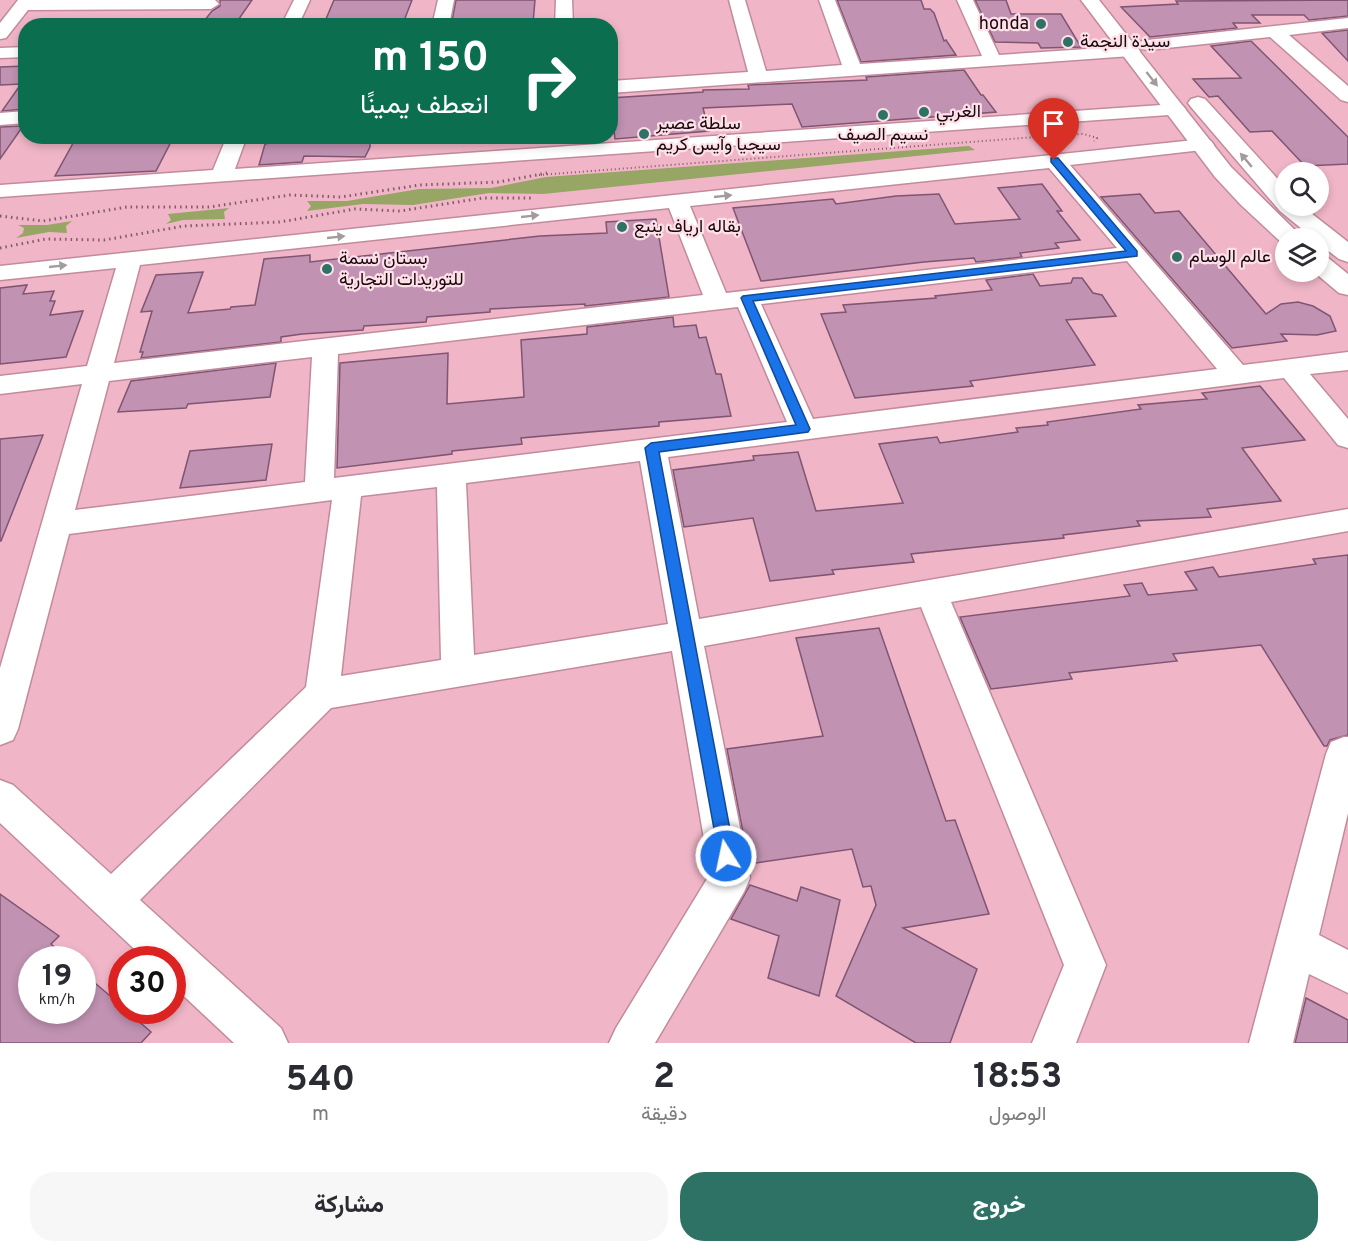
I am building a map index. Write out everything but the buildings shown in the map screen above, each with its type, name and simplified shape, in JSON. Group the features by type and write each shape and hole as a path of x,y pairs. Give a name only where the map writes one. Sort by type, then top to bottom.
{"main road":[{"path":"1090,0 1140,48 1170,71"},
{"path":"1110,0 1176,110 1249,200 1280,228"},
{"path":"1185,88 1275,190"},
{"path":"1300,216 1338,251 1348,287"}],"street":[{"path":"293,18 302,0"},
{"path":"442,18 446,0"},
{"path":"564,0 564,18"},
{"path":"737,0 759,77"},
{"path":"827,0 853,70"},
{"path":"965,0 993,61"},
{"path":"0,34 25,3 212,2"},
{"path":"201,18 212,2"},
{"path":"618,86 993,61 1140,48 1348,23"},
{"path":"1274,31 1348,96"},
{"path":"0,53 18,52"},
{"path":"618,141 1176,110"},
{"path":"1076,117 1118,128 1130,142 1126,153"},
{"path":"0,119 18,118"},
{"path":"237,144 239,173"},
{"path":"239,173 253,144"},
{"path":"0,191 239,173 288,185 341,186 390,179 412,156 562,144"},
{"path":"0,273 259,245 300,226 332,220 397,218 422,228 1204,145"},
{"path":"1054,160 1236,374"},
{"path":"677,201 718,302"},
{"path":"0,385 1134,253"},
{"path":"0,729 130,259"},
{"path":"746,298 804,429"},
{"path":"322,694 334,488 325,347"},
{"path":"57,524 1348,361"},
{"path":"1289,367 1348,438"},
{"path":"631,1043 730,878 651,448"},
{"path":"452,474 458,672"},
{"path":"111,901 322,694 686,635 1348,520"},
{"path":"931,592 1084,965 1054,1043"},
{"path":"1271,1043 1344,754 1348,754"},
{"path":"0,798 111,901 251,1038"},
{"path":"1296,945 1348,972"}],"path":[{"path":"0,216 43,221 127,207 209,207 290,195 341,197 420,185 498,182 554,172 1062,135 1092,134 1097,138 1091,142"},
{"path":"0,248 46,239 104,240 184,226 280,222 355,208 400,211 483,198 534,198"}],"green space":[{"path":"969,146 975,150 543,194 489,193 413,205 363,204 307,211 311,206 307,201 347,201 419,189 491,188 546,177"},
{"path":"229,208 224,212 225,219 183,220 166,224 171,220 168,214"},
{"path":"72,221 66,226 67,233 49,232 16,238 23,233 24,228 18,225 47,225"}],"place":[{"name":"honda","path":"1041,24"},
{"name":"سيدة النجمة","path":"1068,42"},
{"name":"الغربي","path":"924,112"},
{"name":"نسيم الصيف","path":"883,115"},
{"name":"سلطة عصير سيجيا وآيس كريم","path":"644,134"},
{"name":"بقاله ارياف ينبع","path":"622,227"},
{"name":"عالم الوسام","path":"1177,257"},
{"name":"بستان نسمة للتوريدات التجارية","path":"327,269"}],"route":[{"path":"726,856 651,448 804,429 746,298 1134,253 1054,160"}]}
